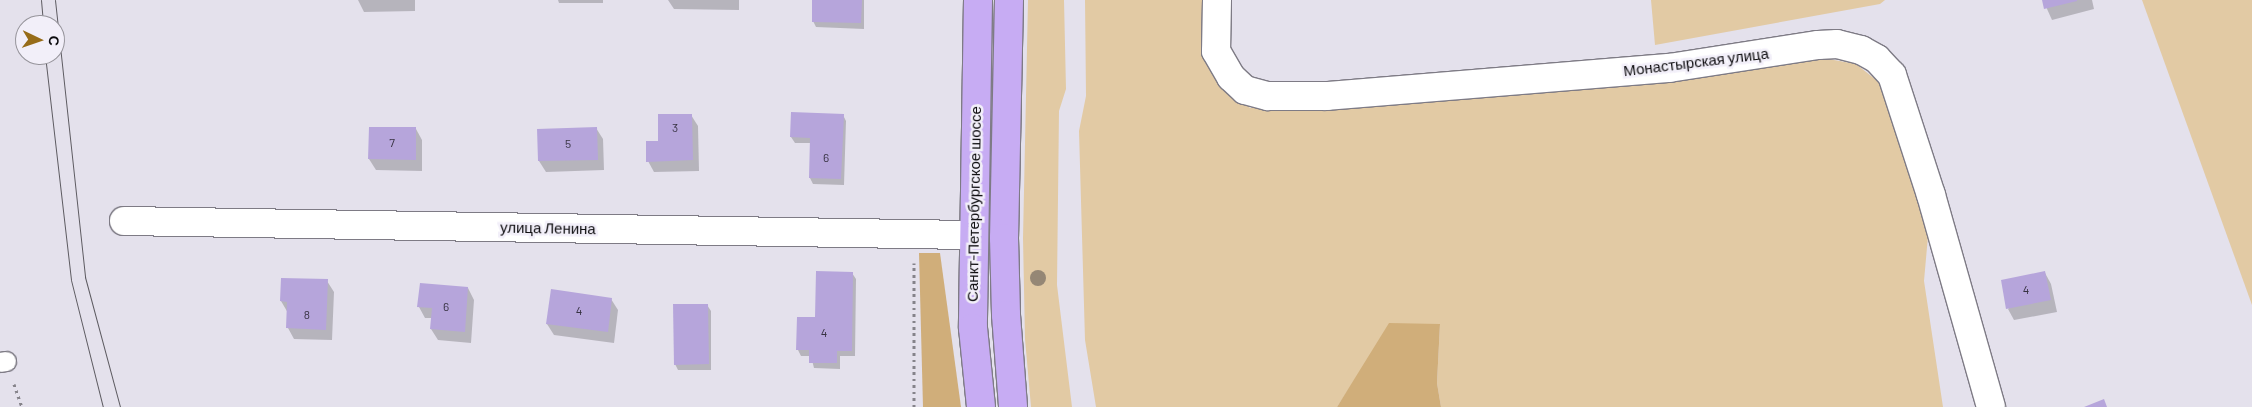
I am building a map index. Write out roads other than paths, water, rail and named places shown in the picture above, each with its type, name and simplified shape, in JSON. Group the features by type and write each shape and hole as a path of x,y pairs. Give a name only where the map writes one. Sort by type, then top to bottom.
{"main road":[{"name":"Санкт-Петербургское шоссе","path":"978,0 972,235 973,328 981,407"},
{"name":"Санкт-Петербургское шоссе","path":"1009,0 1004,238 1006,315 1013,407"}],"street":[{"name":"Монастырская улица","path":"1217,0 1216,51 1231,77 1245,90 1268,96 1327,96 1669,68 1818,45 1837,44 1861,50 1877,59 1892,75 1931,195 1991,407"},
{"name":"улица Ленина","path":"124,221 972,235"}],"tram line":[{"path":"41,0 42,15"},
{"path":"55,0 85,277 120,407"},
{"path":"46,65 71,280 103,407"}]}
